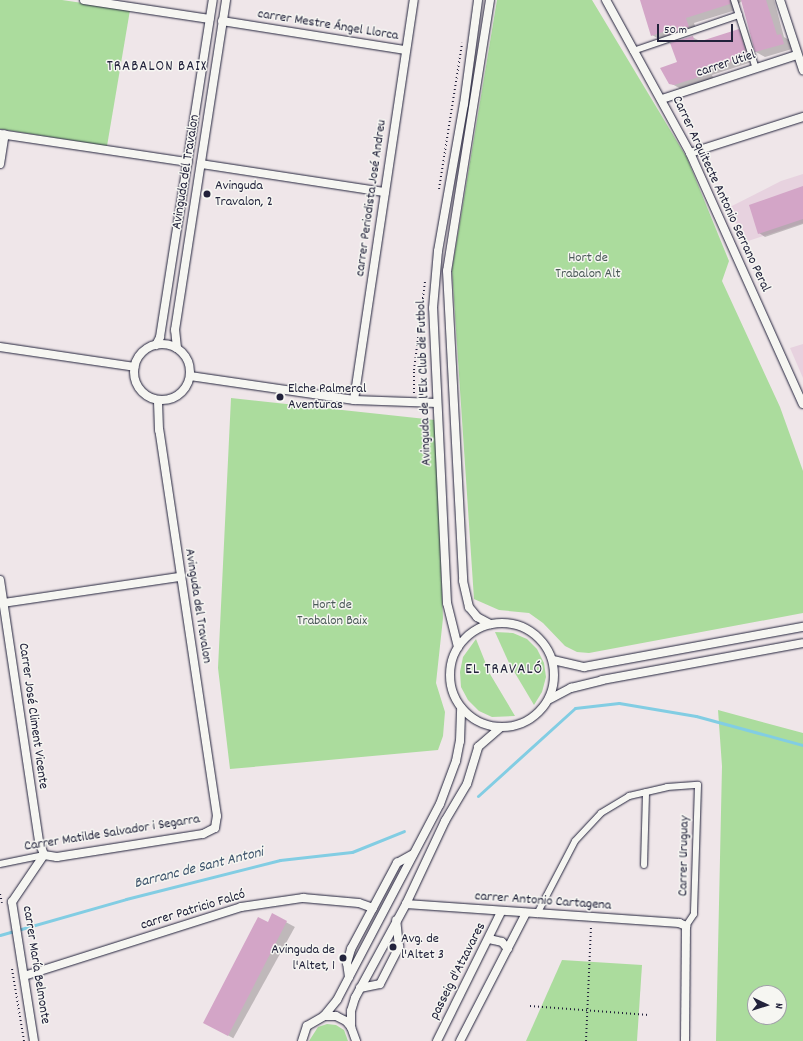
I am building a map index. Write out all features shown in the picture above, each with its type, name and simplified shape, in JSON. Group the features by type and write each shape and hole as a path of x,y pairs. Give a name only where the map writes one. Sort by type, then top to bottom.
{"street":[{"path":"84,0 210,19"},
{"name":"Avinguda del Travalon","path":"156,345 160,337 213,0"},
{"name":"Avinguda del Travalon","path":"177,348 176,330 226,0"},
{"name":"carrer Periodista José Andreu","path":"354,400 414,0"},
{"name":"Avinguda de l'Elx Club de Futbol","path":"458,647 447,603 433,308 438,251 464,104 478,0"},
{"name":"Avinguda de l'Elx Club de Futbol","path":"490,0 447,271 463,581 469,607 477,617 490,624"},
{"name":"Carrer Arquitecte Antonio Serrano Peral","path":"606,0 633,51 662,99 690,153 803,404"},
{"path":"734,0 756,68"},
{"path":"780,0 803,70"},
{"path":"633,51 739,15"},
{"name":"carrer Mestre Ángel Llorca","path":"222,21 406,50"},
{"name":"carrer Utiel","path":"662,99 797,55"},
{"path":"690,153 803,117"},
{"path":"0,164 2,134 188,162"},
{"path":"201,164 385,192"},
{"path":"156,345 177,348 188,362 190,376 182,392 170,399 158,400 147,396 140,389 135,379 134,367 143,352 156,345"},
{"path":"0,347 134,367"},
{"path":"190,376 354,400 437,403"},
{"name":"Avinguda del Travalon","path":"158,400 159,430 217,816"},
{"path":"2,603 180,577"},
{"name":"Carrer José Climent Vicente","path":"0,580 2,603 39,841 44,855"},
{"path":"550,699 553,689 553,660 547,647 536,634 519,625 490,624 469,634 458,647 451,663 450,686 461,708 479,722 500,728 514,727 533,718 550,699 571,688 602,680 803,643"},
{"path":"553,660 584,667 803,627"},
{"path":"302,1041 307,1026 324,1016 337,1000 440,804 456,761 460,741 461,708"},
{"path":"356,1041 351,1027 351,1011 360,988 406,904 445,821 467,784 478,747 500,728"},
{"name":"Carrer Uruguay","path":"646,792 667,787 698,785 694,914 682,924"},
{"path":"537,914 575,841 601,813 630,796 646,792 644,865"},
{"name":"Carrer Matilde Salvador i Segarra","path":"0,864 44,855 57,857 203,834 215,828 217,816"},
{"path":"350,977 347,962 351,949 397,862 413,854"},
{"name":"carrer María Belmonte","path":"34,1041 12,902 44,855"},
{"name":"carrer Patricio Falcó","path":"24,976 241,907 303,898 359,903 373,908"},
{"name":"carrer Antonio Cartagena","path":"406,904 682,924"},
{"name":"passeig d'Atzavares","path":"437,1041 489,939 501,912"},
{"path":"460,1041 526,913"},
{"path":"360,988 380,984 399,947 396,920"},
{"path":"682,924 684,1041"},
{"path":"489,939 502,942 508,949"},
{"path":"324,1016 342,1018 351,1027"}],"path":[{"path":"0,894 1,898"},
{"path":"586,1041 592,918"},
{"path":"12,963 24,1041"},
{"path":"530,1006 649,1016"}],"shaded area":[{"path":"803,174 803,223 748,241 726,209 781,181"},
{"path":"803,344 803,378 790,348"}],"green space":[{"path":"0,0 62,0 130,10 107,146 0,129"},
{"name":"Hort de Trabalon Alt","path":"497,0 592,0 687,158 729,261 722,281 780,407 803,471 803,613 589,653 577,652 565,646 543,623 529,613 499,610 474,599 452,270"},
{"name":"Hort de Trabalon Baix","path":"231,398 435,420 443,618 436,683 445,712 443,736 438,750 230,769 218,668"},
{"path":"495,632 513,633 527,639 537,649 544,663 546,677 542,692 534,705 509,663"},
{"path":"476,639 490,674 515,716 492,717 479,711 468,700 461,687 460,672 463,657"},
{"path":"718,710 803,733 803,1041 716,1041 722,766"},
{"path":"562,960 642,965 637,1041 526,1041"},
{"path":"327,1024 336,1025 344,1030 348,1041 309,1041 318,1027"}],"building":[{"path":"640,0 730,0 730,4 686,18 689,27 667,35 666,31 651,36"},
{"path":"741,0 766,0 777,35 781,34 784,44 755,52"},
{"path":"739,29 747,56 704,70 705,75 674,85 669,84 660,68 677,62 670,43 693,36 695,43"},
{"path":"803,186 803,219 758,234 749,205"},
{"path":"272,913 287,921 228,1036 203,1023 258,917 268,922"}],"waterway":[{"name":"Barranc de Sant Antoni","path":"478,796 575,708 619,703 696,716 803,745"},
{"name":"Barranc de Sant Antoni","path":"0,935 126,899 280,860 352,852 404,831"}],"place":[{"name":"Avinguda Travalon, 2","path":"207,194"},
{"name":"Elche Palmeral Aventuras","path":"280,397"},
{"name":"Avg. de l'Altet 3","path":"393,947"},
{"name":"Avinguda de l'Altet, 1","path":"343,958"}],"district":[{"name":"TRABALON BAIX","path":"157,68"},
{"name":"EL TRAVALÓ","path":"504,671"}]}
